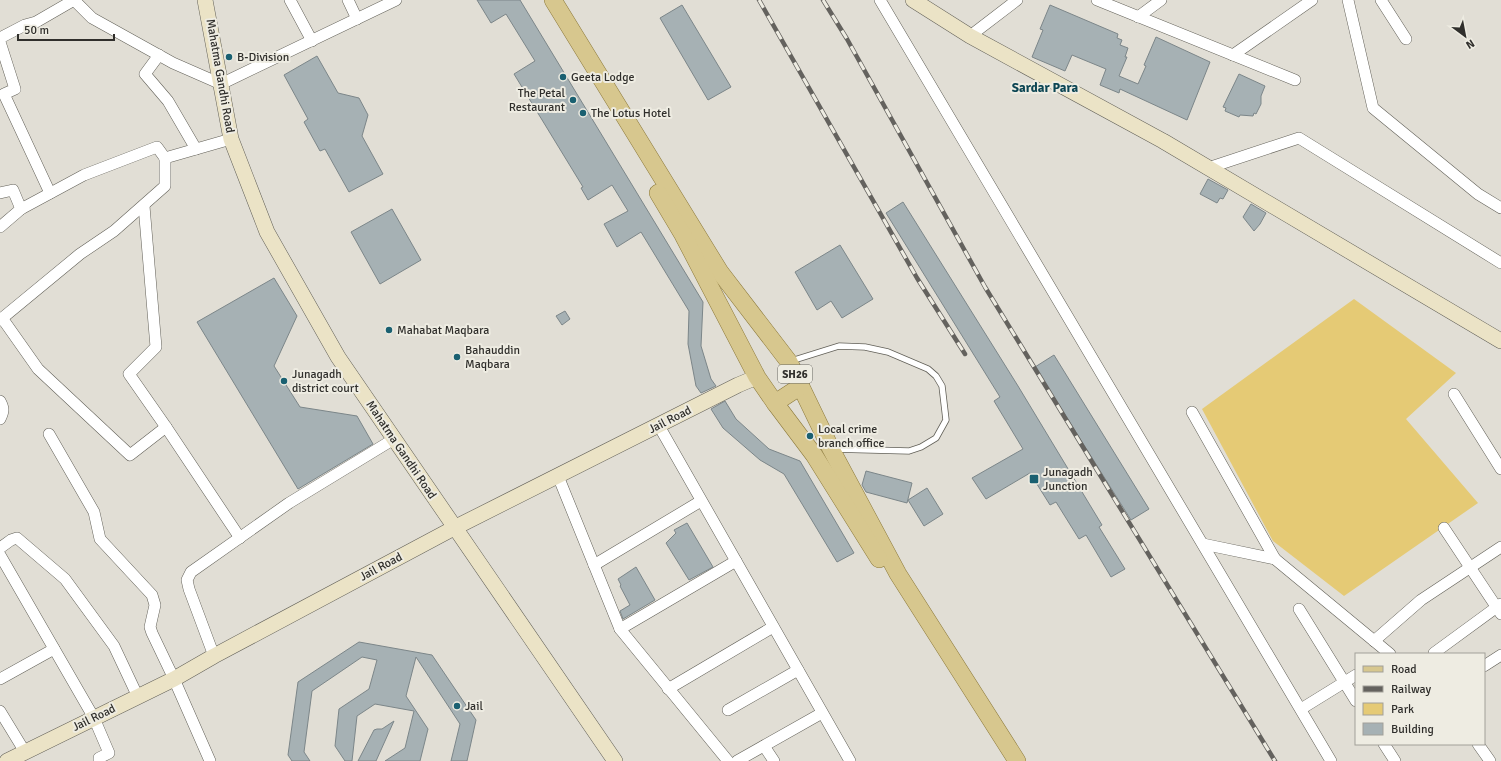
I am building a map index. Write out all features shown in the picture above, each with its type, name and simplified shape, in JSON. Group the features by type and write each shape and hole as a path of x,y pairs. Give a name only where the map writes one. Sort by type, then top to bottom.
{"main road":[{"name":"SH26","path":"541,0 683,235 757,377 774,403 814,455 1004,761"},
{"name":"SH26","path":"553,0 720,272 789,362 831,449 898,574 1016,761"},
{"path":"733,330 755,317"},
{"path":"774,403 801,386"}],"street":[{"path":"0,38 25,25 36,22 74,0 92,18 159,55 221,84 396,0"},
{"name":"Mahatma Gandhi Road","path":"205,0 231,139 267,232 338,357 615,761"},
{"path":"290,0 312,41"},
{"path":"348,0 357,19"},
{"path":"880,0 1332,761"},
{"path":"913,0 970,36 1163,141 1501,341"},
{"path":"970,36 1017,0"},
{"path":"1097,0 1295,80"},
{"path":"1138,17 1162,0"},
{"path":"1233,55 1312,0"},
{"path":"1348,0 1373,108 1478,194 1501,208"},
{"path":"1381,0 1406,39"},
{"path":"0,42 15,89 4,94 50,193"},
{"path":"159,55 145,74 168,101 196,149"},
{"path":"1208,168 1299,138 1501,263"},
{"path":"165,158 231,139"},
{"path":"0,227 21,209 84,174 157,147 165,158 165,186 114,231 80,254 1,319 38,369 130,455 166,427"},
{"path":"0,193 13,190 21,209"},
{"path":"144,206 156,347 129,374 240,538"},
{"name":"Jail Road","path":"7,761 174,679 214,656 454,528 738,385 757,377"},
{"path":"1454,394 1501,469"},
{"path":"0,401 4,407 4,412 0,419"},
{"path":"1192,412 1275,559 1389,653"},
{"path":"658,426 850,761"},
{"path":"49,434 94,512 100,539 152,595 155,605 150,627 210,761"},
{"path":"214,656 189,589 187,580 191,572 289,503 394,439"},
{"path":"558,476 620,629 728,761"},
{"path":"594,565 701,501"},
{"path":"1434,653 1500,609 1470,568 1444,528"},
{"path":"0,548 11,540 17,538 65,579 114,646 138,697"},
{"path":"1203,544 1275,559"},
{"path":"1374,641 1421,600 1500,549"},
{"path":"0,554 94,718 109,753 99,758 99,761"},
{"path":"620,629 736,561"},
{"path":"1299,609 1355,699"},
{"path":"668,689 773,627"},
{"path":"0,680 54,649"},
{"path":"1485,665 1501,655"},
{"path":"728,710 798,670"},
{"path":"1301,709 1355,676"},
{"path":"0,711 25,752"},
{"path":"737,761 822,713"},
{"path":"1385,745 1395,761"},
{"path":"1479,745 1490,761"},
{"path":"764,746 774,761"}],"lane":[{"path":"789,362 839,346 865,347 888,352 928,369 936,376 942,386 946,420 936,438 931,441 909,451 831,449"}],"green space":[{"path":"1354,299 1456,373 1406,419 1478,503 1344,596 1273,541 1202,409"}],"building":[{"path":"477,0 520,0 703,302 701,346 711,379 716,386 701,393 696,386 688,344 689,311 641,232 617,247 604,224 628,211 612,185 588,200 581,188 583,187 514,74 535,61 506,14 491,23"},
{"path":"682,5 731,87 708,100 660,18"},
{"path":"1050,5 1118,34 1117,38 1122,40 1120,45 1128,48 1125,57 1127,57 1119,76 1138,84 1156,37 1210,62 1187,120 1120,89 1119,93 1100,85 1106,69 1072,55 1065,71 1032,57 1043,30 1040,29"},
{"path":"317,56 338,93 359,98 368,115 362,136 383,174 349,192 325,149 320,151 304,122 308,119 284,75"},
{"path":"1239,74 1265,86 1261,96 1261,104 1256,114 1254,113 1253,116 1240,115 1239,117 1225,111 1226,108 1223,107"},
{"path":"1208,179 1228,190 1223,199 1220,198 1217,203 1200,194"},
{"path":"903,202 1018,386 1102,525 1099,527 1125,569 1111,577 1086,535 1079,539 1056,502 1050,505 1030,473 986,499 972,478 1023,449 994,401 1000,397 886,213"},
{"path":"1251,204 1266,213 1254,231 1243,217"},
{"path":"392,209 421,260 380,284 351,232"},
{"path":"840,245 873,299 842,318 831,301 817,310 795,272"},
{"path":"274,278 297,316 274,366 300,407 357,416 373,444 298,489 197,322"},
{"path":"565,311 570,319 562,325 556,316"},
{"path":"1054,355 1149,509 1131,520 1035,367"},
{"path":"725,401 736,419 769,449 800,461 854,553 837,562 784,474 760,460 723,428 711,409"},
{"path":"866,471 912,483 907,503 866,492 862,485"},
{"path":"927,488 943,514 924,526 908,500"},
{"path":"687,523 713,567 689,580 666,543 676,533 674,530"},
{"path":"636,567 655,600 623,619 620,611 630,605 618,579"},
{"path":"359,642 432,655 476,720 467,761 451,761 460,724 416,657 406,696 428,729 420,761 385,761 405,748 414,711 375,704 357,716 352,761 345,761 335,746 339,709 369,689 377,660 362,657 312,691 304,752 310,761 292,761 288,755 298,682"},
{"path":"394,721 376,761 358,761 374,730 382,729"}],"railway":[{"path":"759,0 917,278 965,354"},
{"path":"823,0 847,39 985,287 1275,761"}],"place":[{"name":"B-Division","path":"229,57"},
{"name":"Geeta Lodge","path":"563,77"},
{"name":"The Petal Restaurant","path":"573,100"},
{"name":"The Lotus Hotel","path":"583,113"},
{"name":"Mahabat Maqbara","path":"389,330"},
{"name":"Bahauddin Maqbara","path":"457,357"},
{"name":"Junagadh district court","path":"284,381"},
{"name":"Local crime branch office","path":"810,436"},
{"name":"Junagadh Junction","path":"1034,479"},
{"name":"Jail","path":"457,706"}],"district":[{"name":"Sardar Para","path":"1045,88"}]}
